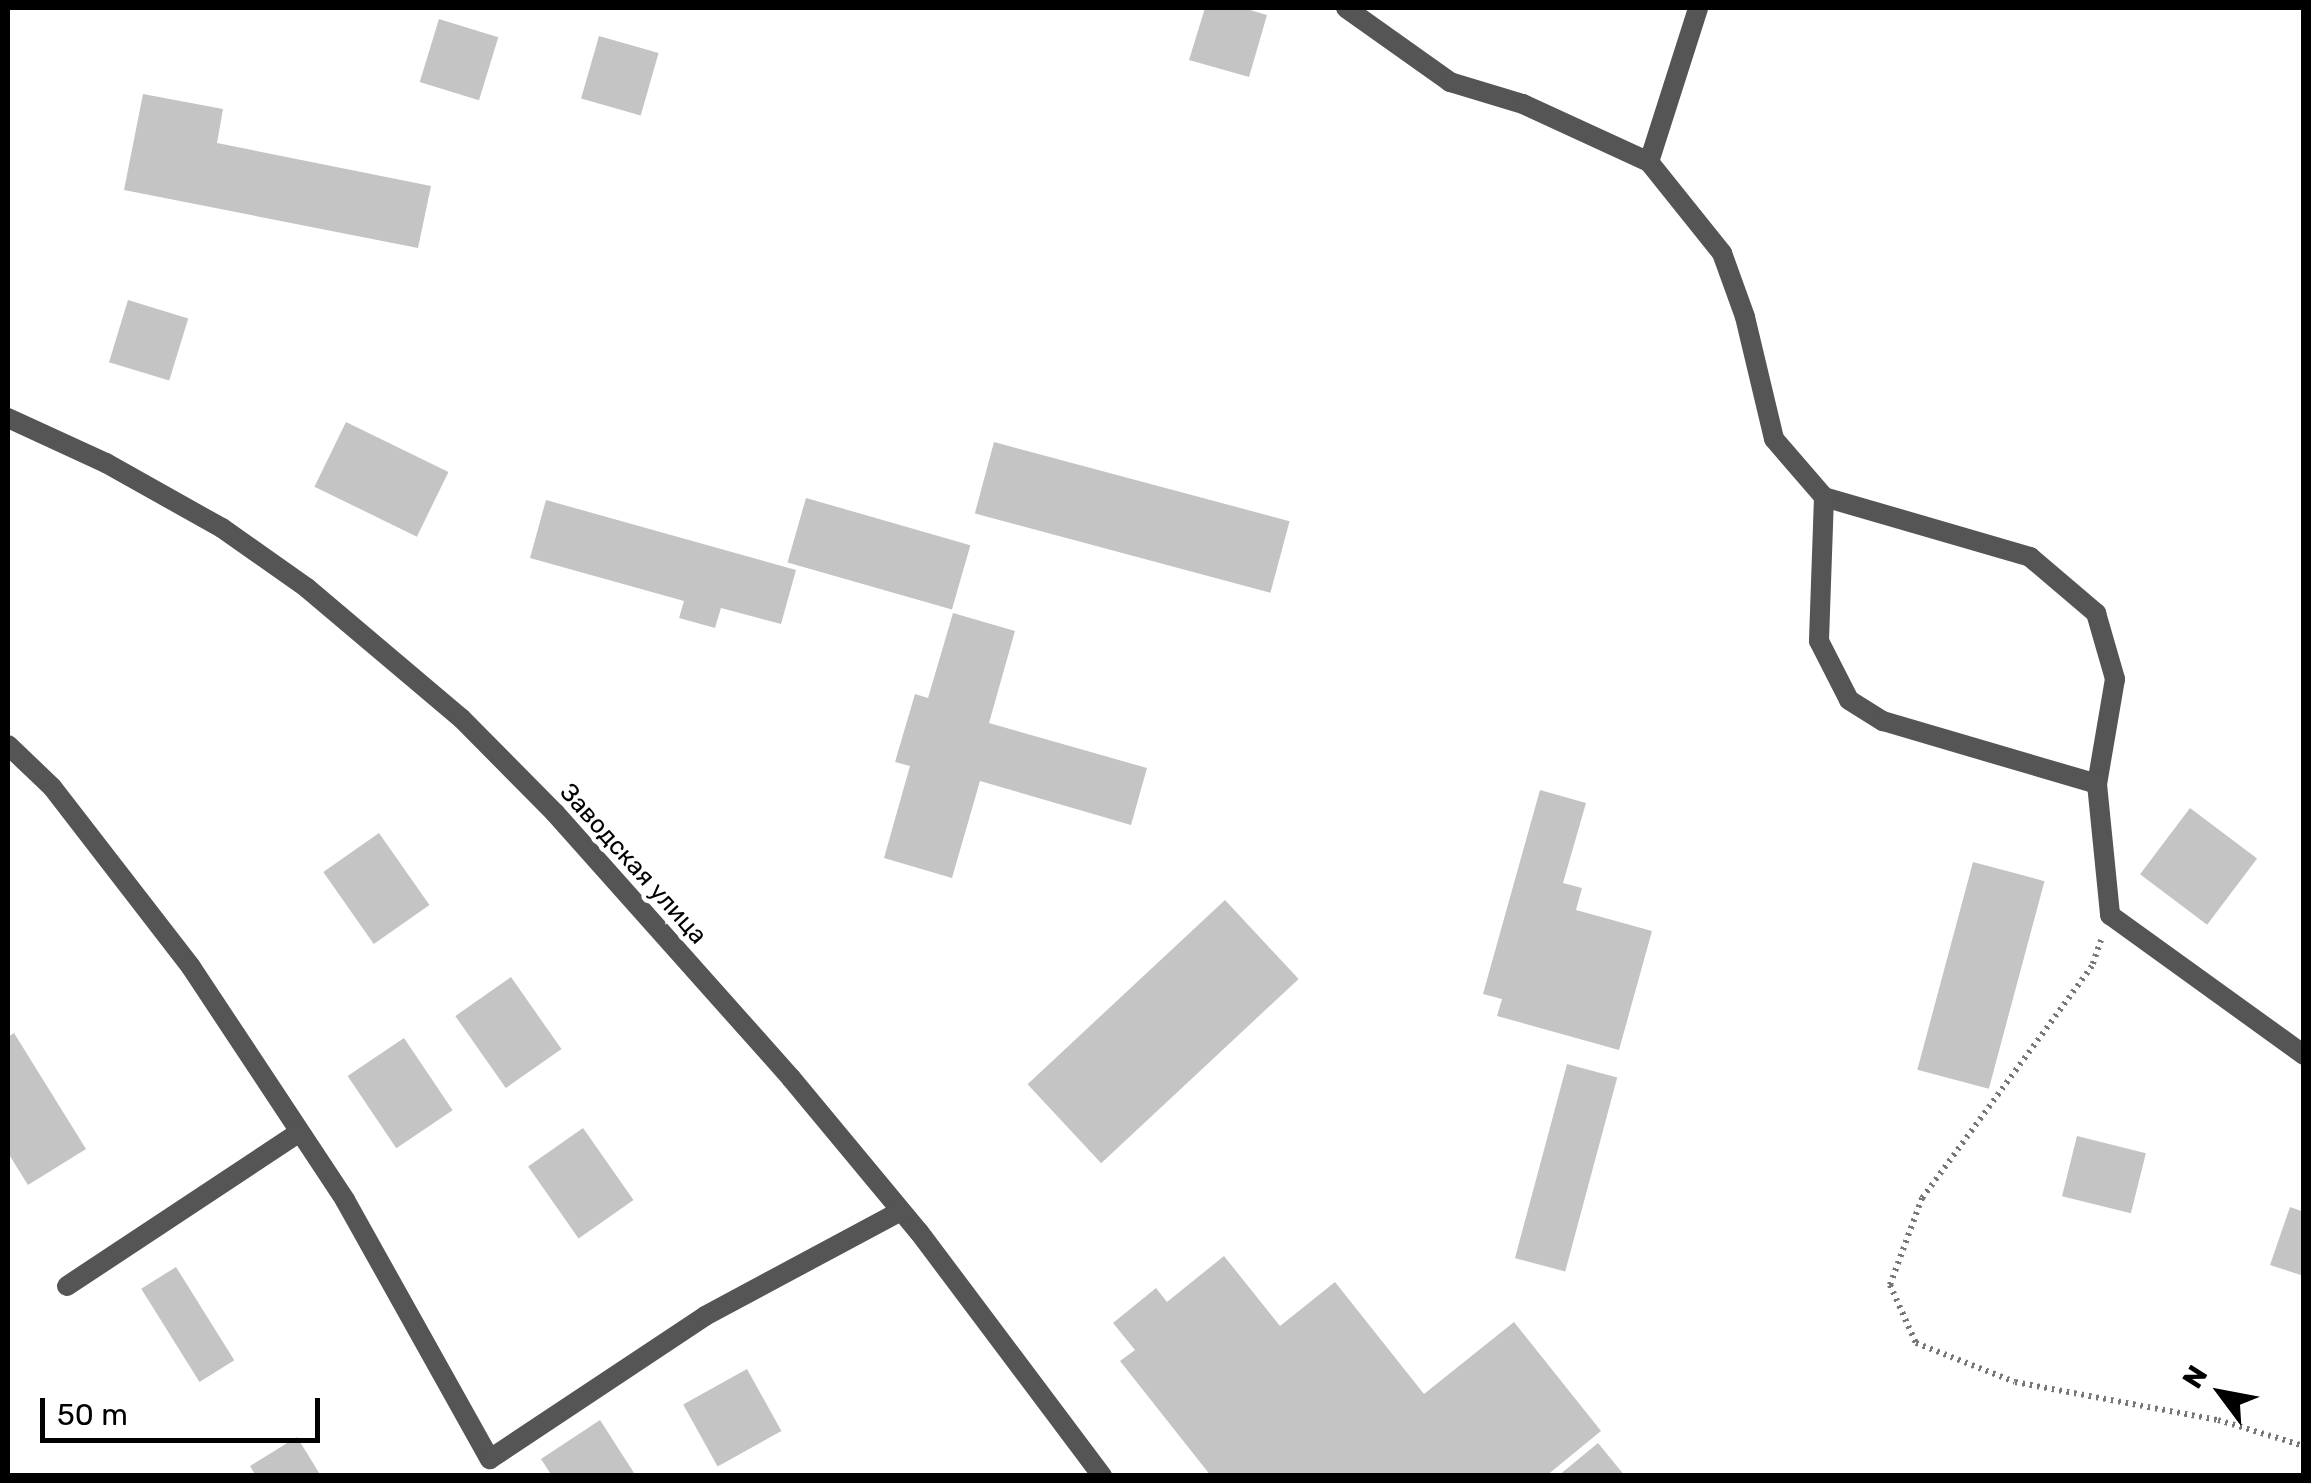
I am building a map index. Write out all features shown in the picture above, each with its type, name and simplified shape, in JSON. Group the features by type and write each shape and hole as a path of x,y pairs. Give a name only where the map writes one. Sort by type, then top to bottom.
{"street":[{"path":"1346,8 1450,82 1523,104 1649,162 1722,253 1745,317 1774,438 1824,498 2030,557 2096,613 2115,679 2097,784 2110,915 2304,1054"},
{"path":"1649,162 1698,8"},
{"name":"Заводская улица","path":"8,418 106,463 222,528 307,588 461,718 568,827 791,1078 902,1211 1102,1476"},
{"path":"1824,498 1818,641 1849,700 1883,721 2097,784"},
{"path":"8,745 52,787 190,968 345,1200 490,1459 706,1316 902,1211"},
{"path":"67,1286 298,1133"}],"path":[{"path":"2110,915 2092,966 1922,1198 1890,1285 1916,1343 2015,1382 2218,1420 2304,1446"}],"building":[{"path":"1205,8 1243,8 1267,15 1249,77 1189,60"},
{"path":"439,19 498,37 479,100 420,82"},
{"path":"599,36 659,53 641,116 581,98"},
{"path":"143,94 223,109 217,143 431,186 418,248 124,190"},
{"path":"128,300 188,318 169,381 109,362"},
{"path":"346,422 448,472 417,537 314,487"},
{"path":"994,442 1290,521 1270,593 975,513"},
{"path":"806,498 970,545 952,610 788,562"},
{"path":"546,500 796,570 781,624 721,608 715,628 679,618 684,601 530,558"},
{"path":"953,613 1015,631 989,723 1147,768 1131,825 980,781 952,878 884,858 910,766 895,762 915,694 928,698"},
{"path":"1540,790 1586,803 1563,883 1582,888 1576,910 1652,931 1619,1050 1497,1016 1502,999 1483,994"},
{"path":"2190,808 2257,859 2207,925 2140,874"},
{"path":"379,833 429,905 374,944 323,872"},
{"path":"1973,862 2044,881 1989,1089 1917,1070"},
{"path":"1225,900 1299,979 1101,1163 1028,1084"},
{"path":"511,977 561,1049 506,1088 455,1016"},
{"path":"14,1033 86,1149 28,1185 8,1153 8,1037"},
{"path":"404,1038 453,1110 396,1148 348,1076"},
{"path":"1567,1064 1617,1077 1565,1272 1515,1258"},
{"path":"583,1128 633,1200 579,1239 528,1166"},
{"path":"2077,1136 2146,1153 2131,1213 2062,1196"},
{"path":"2290,1207 2304,1212 2304,1276 2270,1265"},
{"path":"1224,1256 1280,1326 1335,1282 1424,1394 1514,1322 1601,1431 1546,1476 1211,1476 1120,1361 1135,1350 1113,1323 1156,1288 1167,1302"},
{"path":"176,1267 234,1360 200,1382 141,1289"},
{"path":"747,1369 781,1431 718,1466 683,1404"},
{"path":"600,1420 636,1476 552,1476 541,1459"},
{"path":"297,1437 321,1476 256,1476 250,1466"},
{"path":"1598,1443 1625,1476 1558,1476"}]}
